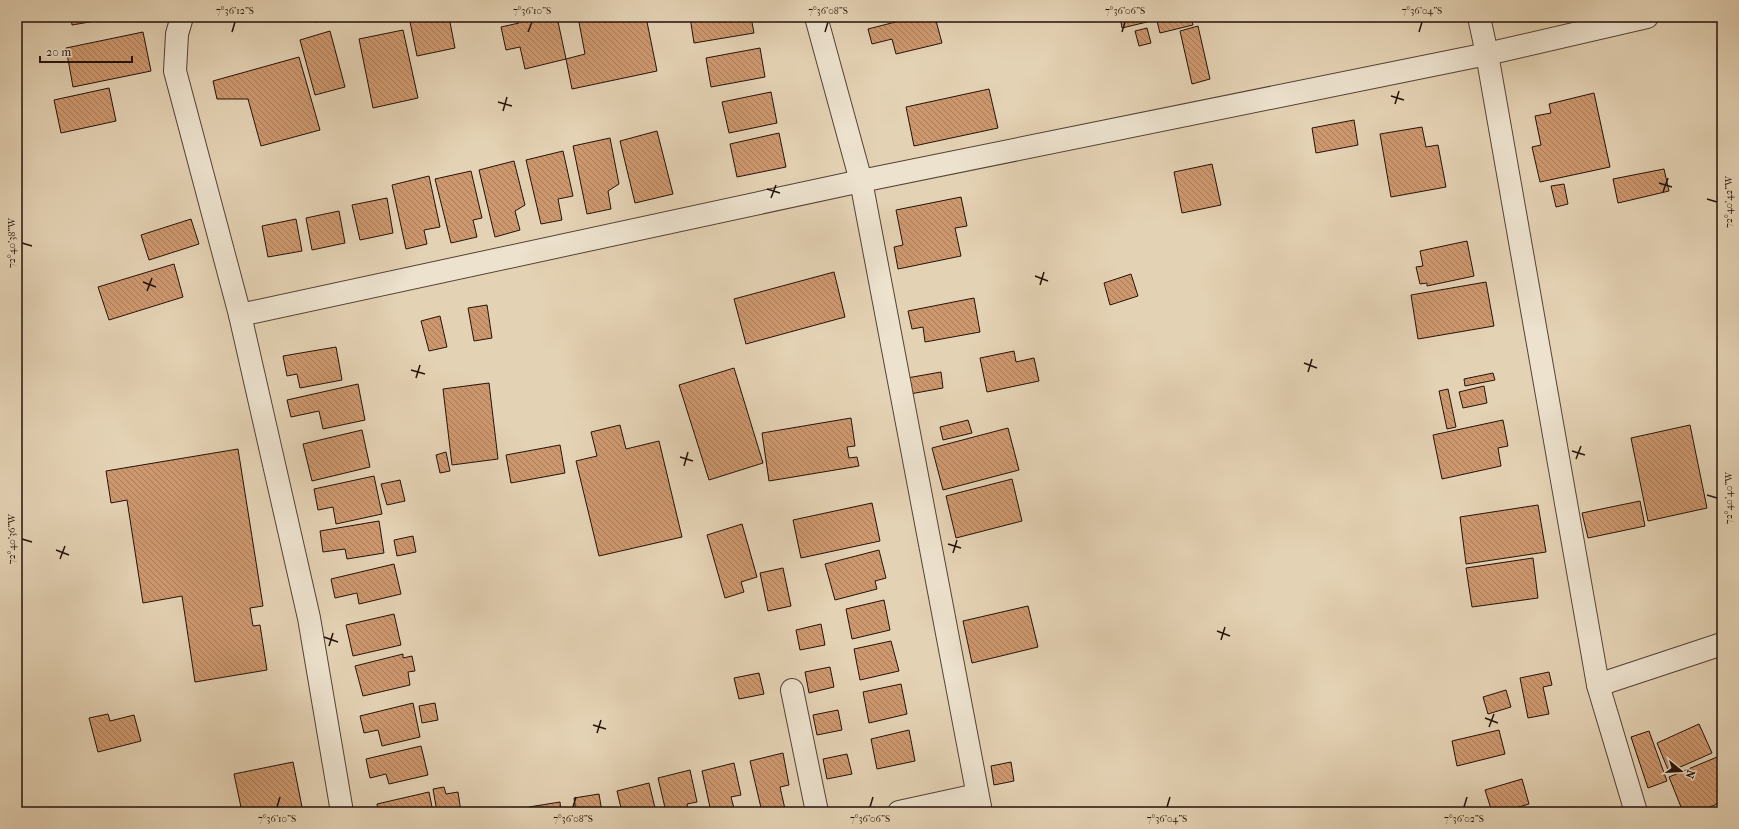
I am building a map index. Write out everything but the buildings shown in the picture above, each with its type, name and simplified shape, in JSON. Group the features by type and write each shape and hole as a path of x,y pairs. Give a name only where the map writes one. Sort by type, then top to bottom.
{"street":[{"path":"182,17 177,34 175,71 240,315 310,618 342,812"},
{"path":"816,17 861,181 979,804 899,812"},
{"path":"1479,17 1487,54 1598,685 1636,812"},
{"path":"240,315 861,181 1487,54 1647,17"},
{"path":"1598,685 1722,644"},
{"path":"792,690 817,812"}]}
